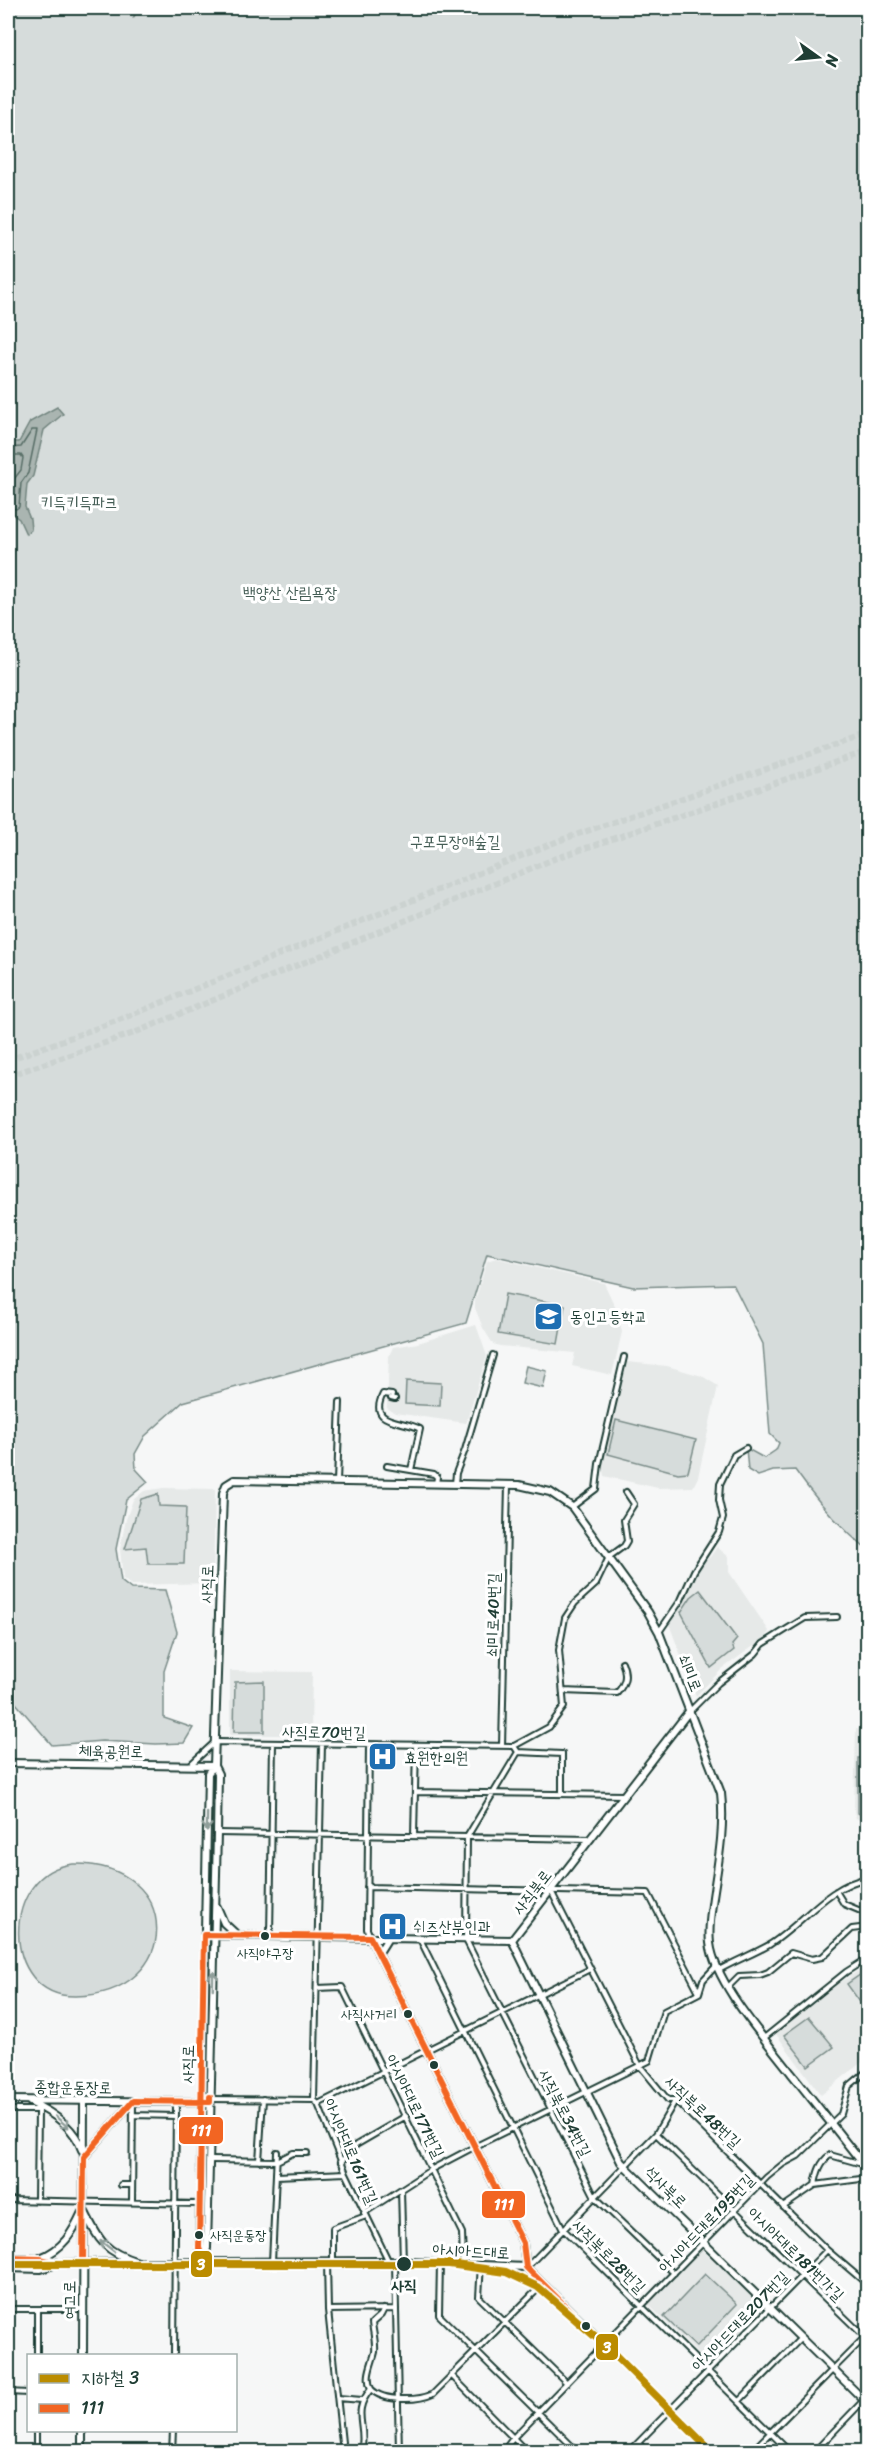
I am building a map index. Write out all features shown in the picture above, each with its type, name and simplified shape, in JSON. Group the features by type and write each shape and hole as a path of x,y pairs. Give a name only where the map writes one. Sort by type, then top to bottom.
{"main road":[{"name":"쇠미로","path":"234,1480 526,1486 550,1492 572,1507 609,1557 659,1632 721,1793 723,1813 709,1928 717,1968 764,2038 865,2167"},
{"name":"사직로","path":"204,2263 207,2248 218,1774 214,1766 223,1492 226,1485 234,1480"},
{"name":"사직북로","path":"512,1941 690,1710"},
{"name":"체육공원로","path":"8,1763 214,1766"},
{"name":"사직로","path":"204,2263 199,2248 204,1935 208,1773 214,1766"},
{"path":"215,1900 224,1923 237,1935"},
{"path":"204,1935 512,1941"},
{"path":"370,1938 523,2243 526,2267"},
{"path":"378,1954 388,1938"},
{"name":"석사북로","path":"512,1941 618,2157 866,2402"},
{"name":"종합운동장로","path":"8,2100 201,2102 210,2100"},
{"path":"26,2100 48,2110 67,2125 80,2143 84,2157"},
{"name":"여고로","path":"83,2354 84,2100"},
{"path":"84,2157 134,2101"},
{"path":"40,2259 67,2241 83,2205"},
{"path":"83,2205 102,2245 129,2259 147,2265"},
{"name":"아시아드대로","path":"8,2258 83,2264 440,2262 526,2267 713,2451"},
{"name":"아시아드대로","path":"8,2268 40,2269 58,2263"},
{"path":"82,2432 82,2451"}],"street":[{"path":"455,1484 456,1473 493,1355"},
{"path":"572,1507 596,1489 598,1464 624,1357"},
{"path":"395,1399 391,1398 392,1395 383,1394 379,1406 383,1417 420,1429 411,1470"},
{"path":"337,1482 340,1402"},
{"path":"659,1632 681,1600 698,1565 719,1532 723,1518 720,1484 734,1455 746,1448"},
{"path":"387,1466 434,1474 437,1477 436,1484"},
{"name":"쇠미로40번길","path":"502,1746 508,1485"},
{"path":"518,1752 514,1746 534,1736 558,1718 564,1707 559,1650 565,1618 576,1603 596,1584 609,1557 627,1541 624,1520 634,1504 626,1492"},
{"path":"690,1710 771,1639 805,1618 837,1617"},
{"path":"562,1691 613,1695 617,1693 626,1675 622,1662"},
{"path":"190,1765 215,1742"},
{"name":"사직로70번길","path":"215,1742 514,1746"},
{"path":"270,1936 273,1743"},
{"name":"아시아대로161번길","path":"322,1744 314,2100 318,2104 365,2214 392,2262"},
{"path":"369,1744 367,1929 370,1938"},
{"path":"414,1836 416,1745"},
{"path":"518,1752 562,1754 562,1794"},
{"path":"466,1940 467,1837 518,1752"},
{"path":"415,1792 625,1795"},
{"path":"217,1833 591,1839"},
{"path":"343,2451 328,2310 333,2228 365,2214 432,2169 649,2061 664,2011 699,1993 703,1980 717,1968 770,1944 820,1901 854,1881 867,1878"},
{"path":"367,1887 648,1893 699,1993"},
{"name":"사직북로48번길","path":"551,1890 640,2066 668,2100 675,2100 827,2250 867,2286"},
{"path":"836,1891 844,1904 867,1914"},
{"path":"728,1987 739,1976 760,1975 768,1972 791,1953 812,1959 822,1957 852,1929 867,1928"},
{"name":"사직북로28번길","path":"420,1939 563,2229 790,2451"},
{"name":"사직북로34번길","path":"466,1940 595,2197 674,2273"},
{"path":"764,2038 846,1972 867,1958"},
{"path":"318,2104 590,1969"},
{"name":"아시아대로171번길","path":"317,1988 342,1987 462,2233 463,2263"},
{"name":"아시아드대로195번길","path":"503,2451 513,2438 760,2184 783,2164 798,2156 831,2124 843,2111 845,2094 849,2086 867,2071"},
{"path":"259,2161 262,2099"},
{"path":"210,2100 314,2100"},
{"path":"526,2267 656,2134 675,2100"},
{"path":"132,2202 134,2101"},
{"path":"174,2354 177,2102"},
{"name":"종합운동장로","path":"8,2110 48,2110"},
{"path":"37,2201 38,2110"},
{"path":"133,2115 176,2116"},
{"path":"341,2162 356,2145 406,2116"},
{"name":"아시아대로181번가길","path":"656,2134 866,2337"},
{"path":"272,2262 277,2151"},
{"path":"209,2160 277,2161 293,2153 307,2153"},
{"name":"쇠미로","path":"815,2185 819,2168 830,2155 852,2160 865,2167"},
{"path":"276,2176 346,2173"},
{"path":"783,2207 815,2185 867,2178"},
{"path":"121,2185 132,2185"},
{"path":"401,2189 403,2262"},
{"path":"8,2200 83,2205 132,2202 200,2204"},
{"name":"아시아드대로207번길","path":"629,2451 827,2250"},
{"path":"392,2262 396,2309 399,2451"},
{"path":"440,2262 439,2314 578,2451"},
{"path":"481,2264 479,2298 567,2383"},
{"path":"384,2309 372,2323 375,2350 368,2382 371,2389 380,2397 427,2396 433,2394 543,2284"},
{"path":"8,2309 83,2309"},
{"path":"37,2309 37,2354"},
{"path":"328,2310 396,2309"},
{"path":"751,2451 866,2337"},
{"path":"739,2401 801,2338"},
{"path":"451,2375 527,2451"},
{"path":"361,2451 364,2432 360,2422 362,2400 371,2389"},
{"path":"8,2392 27,2392"},
{"path":"338,2398 362,2400"},
{"path":"814,2451 866,2402"},
{"path":"36,2432 36,2451"},
{"path":"172,2451 173,2432"},
{"path":"638,2443 646,2451"}],"shaded area":[{"name":"동인고등학교","path":"496,1258 604,1283 618,1313 622,1332 612,1375 572,1366 575,1353 493,1344 483,1328 475,1308 475,1301 487,1261"},
{"path":"476,1325 487,1356 466,1423 395,1413 387,1408 389,1356 393,1347 418,1343"},
{"path":"627,1362 667,1366 702,1376 718,1386 698,1477 693,1487 658,1488 604,1476 602,1461"},
{"path":"163,1488 215,1489 213,1583 131,1585 123,1579 120,1549 126,1519 133,1500 144,1491"},
{"path":"717,1547 729,1557 729,1572 769,1631 766,1637 722,1669 696,1696 669,1624 687,1596 699,1565 710,1557"},
{"path":"230,1671 312,1672 311,1735 230,1735"},
{"path":"856,1729 867,1731 867,1825 856,1818 854,1812"},
{"path":"867,1965 867,2058 821,2095 776,2034 838,1984"},
{"path":"701,2249 766,2308 709,2365 648,2304"}],"green space":[{"name":"구포무장애숲길","path":"8,8 867,8 867,1550 828,1512 795,1470 773,1471 758,1476 748,1470 746,1448 764,1458 776,1450 779,1443 770,1434 763,1344 733,1284 633,1287 487,1254 466,1323 183,1402 145,1436 135,1454 136,1469 148,1482 126,1500 116,1549 121,1581 131,1589 165,1590 177,1632 164,1671 164,1718 193,1728 184,1743 102,1741 52,1745 8,1694"},
{"path":"505,1294 565,1305 558,1344 498,1334"},
{"path":"526,1366 547,1371 543,1388 522,1383"},
{"path":"406,1381 441,1383 440,1406 405,1404"},
{"path":"616,1420 696,1440 688,1472 678,1473 608,1454"},
{"path":"158,1494 159,1506 186,1507 184,1564 148,1564 146,1547 125,1549 141,1499"},
{"path":"700,1590 737,1639 732,1645 734,1650 711,1668 681,1612 691,1597"},
{"path":"264,1681 264,1732 234,1732 235,1682"},
{"path":"858,1758 867,1758 867,1818 858,1813"},
{"path":"73,1864 109,1869 135,1884 151,1904 157,1928 152,1953 137,1974 111,1990 76,1996 51,1991 33,1977 22,1957 19,1933 22,1909 32,1888 49,1872"},
{"path":"867,1970 867,2012 847,1984"},
{"path":"809,2017 834,2047 808,2066 784,2035"},
{"path":"705,2274 737,2304 696,2347 664,2317"}],"water":[{"path":"57,407 63,414 44,430 33,476 27,484 25,507 30,519 31,530 26,534 19,519 8,511 8,442 19,442 30,422"}],"waterway":[{"path":"133,18 139,8"}],"tunnel":[{"path":"8,1060 119,1020 558,841 868,734"},
{"path":"8,1076 134,1033 554,859 868,751"}],"metro line":[{"name":"3","path":"8,2264 449,2264 506,2272 538,2287 605,2345 712,2452"}],"transit line":[{"name":"111","path":"8,2258 40,2259 58,2263 204,2263 199,2248 204,1935 370,1937 523,2243 526,2267 712,2452"},
{"name":"111","path":"83,2264 84,2157 133,2101 210,2102 210,2097"}],"place":[{"name":"동인고등학교","path":"549,1316"},
{"name":"효원한의원","path":"383,1757"},
{"name":"쉬즈산부인과","path":"392,1926"},
{"name":"사직야구장","path":"265,1936"},
{"name":"사직사거리","path":"408,2014"},
{"name":"사직운동장","path":"199,2235"},
{"name":"사직","path":"404,2264"}],"park label":[{"name":"키득키득파크","path":"79,502"},
{"name":"백양산 산림욕장","path":"290,592"}]}
